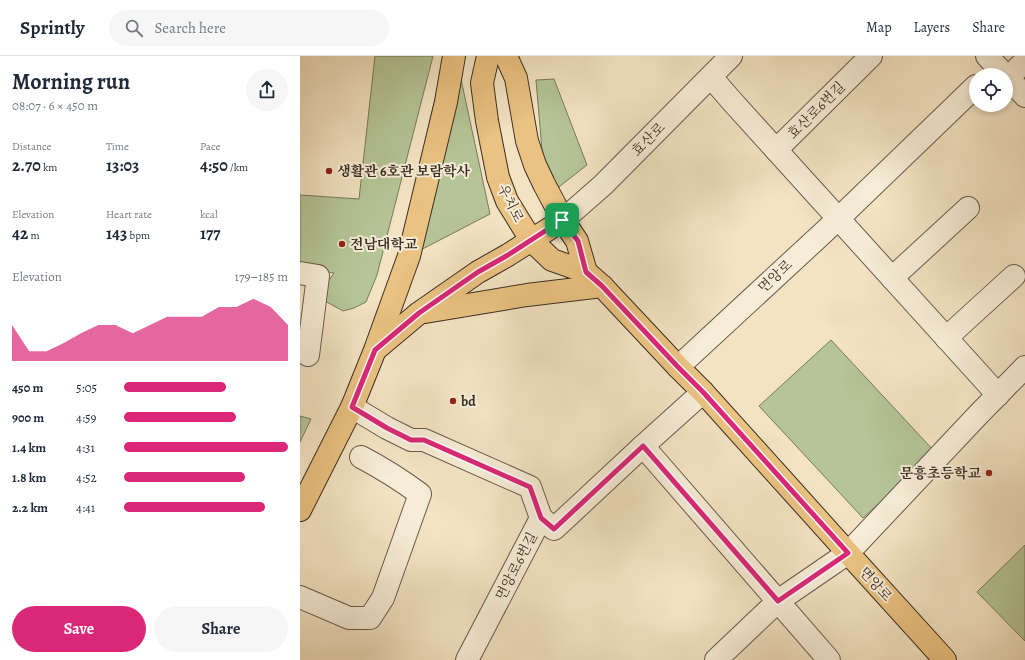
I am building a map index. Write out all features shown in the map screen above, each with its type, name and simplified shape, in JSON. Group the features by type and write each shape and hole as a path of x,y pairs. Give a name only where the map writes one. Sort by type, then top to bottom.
{"main road":[{"path":"300,510 352,407 375,350 408,256 446,102 454,56"},
{"name":"우치로","path":"488,56 482,83 487,121 498,177 507,200 531,240"},
{"path":"506,56 516,78 527,141 535,165 562,220 578,241 586,272"},
{"path":"375,350 419,313 478,272 562,220"},
{"name":"면앙로","path":"531,240 552,260 586,272 602,286 703,392 945,660"},
{"path":"419,313 527,295 602,286"}],"street":[{"name":"효산로","path":"562,220 603,185 731,56"},
{"path":"1006,68 1025,61"},
{"name":"효산로6번길","path":"776,150 864,63"},
{"name":"효산로6번길","path":"711,76 730,99 998,395"},
{"path":"1013,85 1025,96"},
{"path":"838,219 969,93"},
{"path":"892,278 968,208"},
{"name":"면앙로","path":"678,367 838,219"},
{"path":"300,273 318,276 308,356"},
{"path":"946,338 1014,276"},
{"path":"716,660 778,601 848,553 1025,367"},
{"name":"면앙로6번길","path":"467,660 541,518 554,529 703,392"},
{"path":"352,407 387,428 411,440 424,440 530,487 541,518"},
{"path":"643,446 829,660"},
{"path":"300,597 349,618 370,618 383,598 420,494 361,457"}],"green space":[{"path":"375,56 433,56 377,275 366,302 354,308 343,311 325,301 327,283 334,273 300,268 300,195 359,199"},
{"path":"445,56 456,56 490,214 409,256 400,250"},
{"path":"554,79 587,165 555,190 543,162 536,80"},
{"path":"831,340 935,452 863,518 759,406"},
{"path":"300,416 311,419 300,442"},
{"path":"1025,545 1025,641 977,592"}],"place":[{"name":"생활관 6호관 보람학사","path":"329,171"},
{"name":"전남대학교","path":"342,244"},
{"name":"bd","path":"453,401"},
{"name":"문흥초등학교","path":"989,473"}],"route":[{"path":"562,220 578,241 586,272 602,286 703,392 848,553 778,601 643,446 554,529 541,518 530,487 424,440 411,440 387,428 352,407 375,350 419,313 478,272 508,255 562,220"}]}
